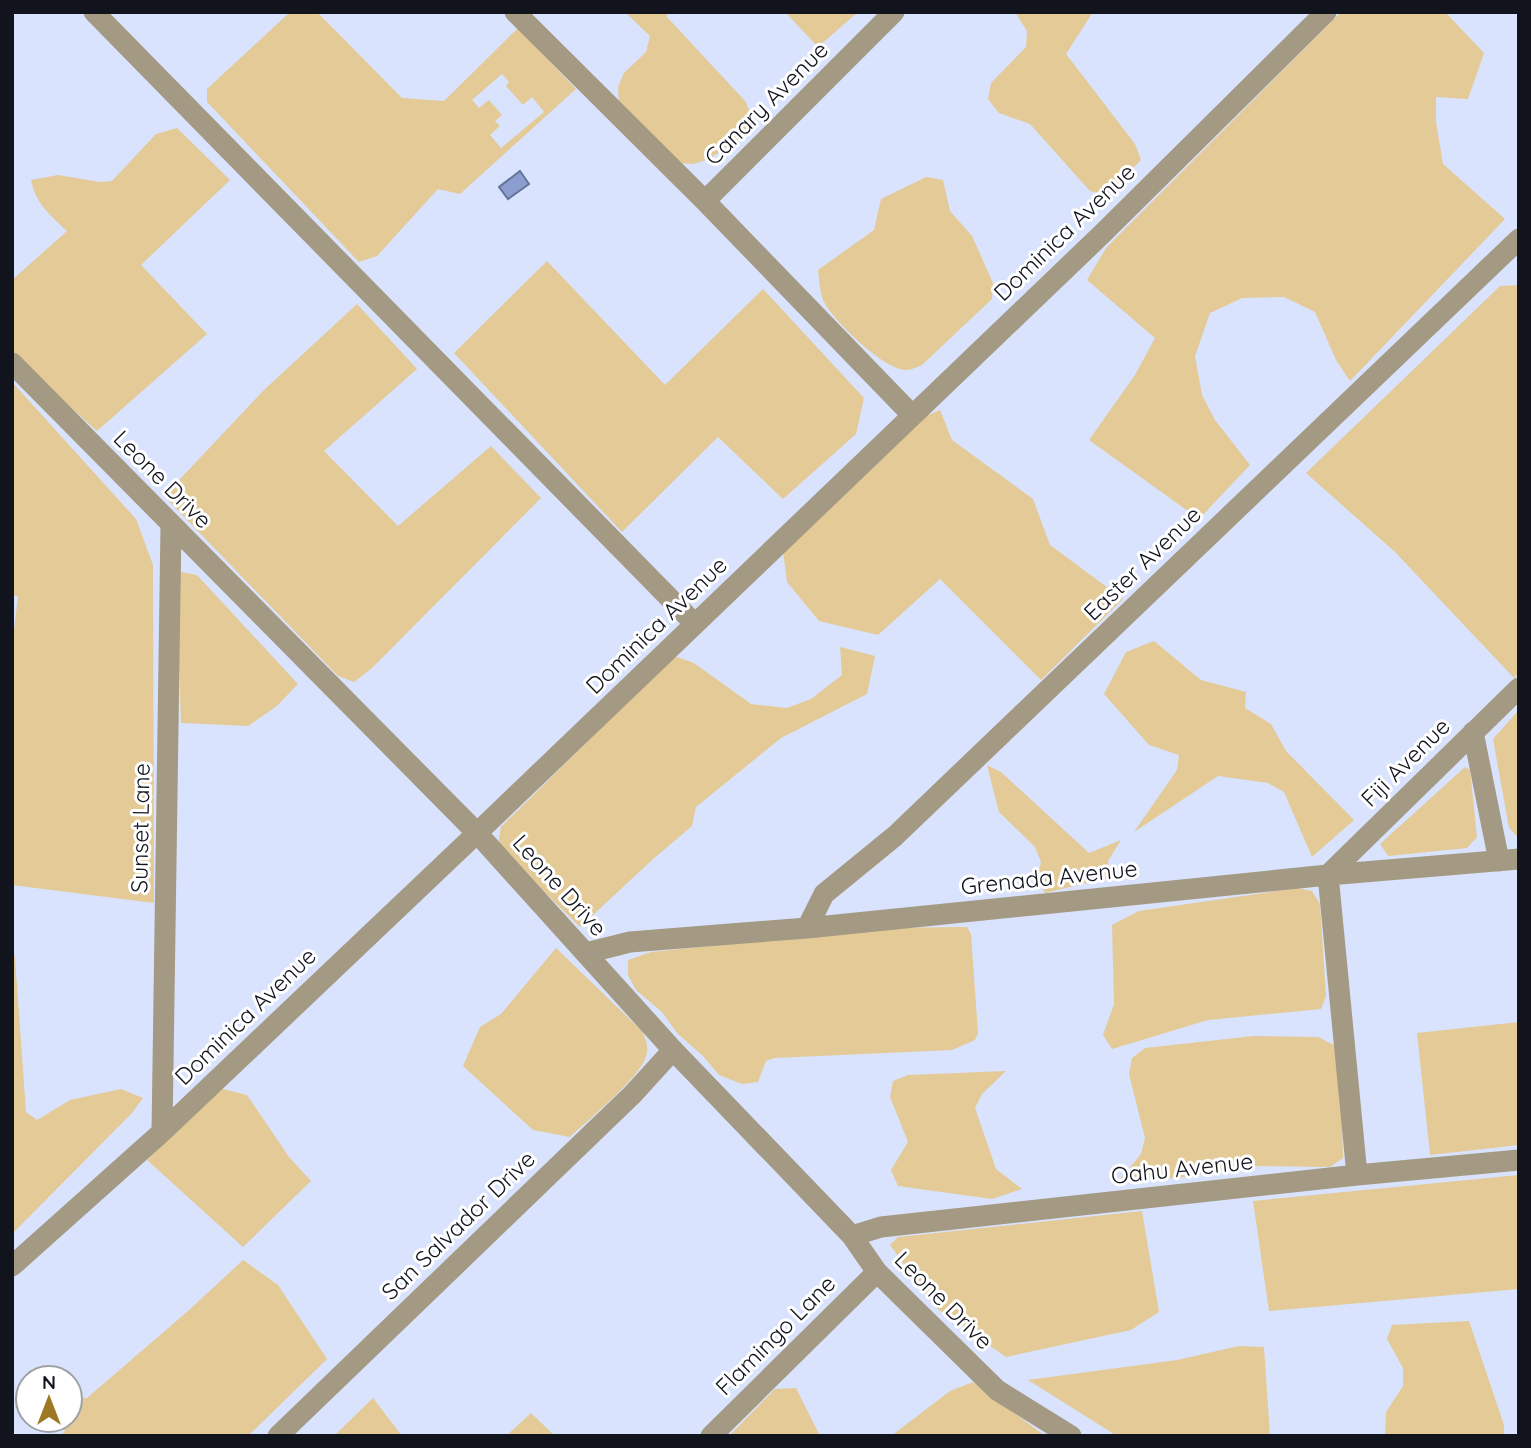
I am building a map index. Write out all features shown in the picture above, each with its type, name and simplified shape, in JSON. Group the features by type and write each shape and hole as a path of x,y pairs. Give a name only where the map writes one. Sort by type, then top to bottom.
{"street":[{"path":"94,12 695,624"},
{"path":"515,12 705,201 912,415"},
{"name":"Canary Avenue","path":"705,201 894,12"},
{"name":"Dominica Avenue","path":"12,1266 162,1132 477,833 1102,234 1326,12"},
{"name":"Easter Avenue","path":"807,928 824,894 895,836 1519,239"},
{"name":"Leone Drive","path":"12,363 477,833 673,1051 852,1237 877,1272 997,1390 1071,1436"},
{"name":"Sunset Lane","path":"162,1132 171,525"},
{"name":"Fiji Avenue","path":"1328,875 1519,688"},
{"path":"1473,732 1509,860"},
{"name":"Grenada Avenue","path":"586,953 630,942 807,928 1328,875 1509,860"},
{"path":"1328,875 1357,1175"},
{"name":"San Salvador Drive","path":"278,1436 634,1094 673,1051"},
{"name":"Oahu Avenue","path":"852,1237 881,1227 1519,1160"},
{"name":"Flamingo Lane","path":"711,1436 877,1272"}],"shaded area":[{"path":"290,12 317,12 402,98 444,101 518,28 576,89 460,194 438,189 377,256 359,262 207,102 207,89","holes":["502,74 509,82 506,86 523,105 532,97 544,112 501,148 490,135 500,126 495,121 502,115 489,100 479,108 472,100"]},
{"path":"625,12 671,12 666,16 746,102 751,116 749,132 709,159 693,164 678,163 619,103 618,87 624,73 646,52 650,36"},
{"path":"785,12 858,12 818,47"},
{"path":"1015,12 1093,12 1066,54 1135,144 1141,160 1107,195 1090,191 1030,124 999,113 988,99 991,83 1026,47 1027,31"},
{"path":"1341,12 1445,12 1484,53 1468,99 1436,97 1436,122 1443,164 1505,219 1350,381 1336,360 1315,312 1284,297 1242,298 1210,313 1195,356 1202,395 1215,420 1250,465 1199,519 1089,440 1135,375 1155,338 1087,280 1106,248"},
{"path":"177,128 230,180 141,265 207,334 97,431 12,355 12,280 67,231 40,202 31,180 58,175 100,182 112,181 156,134"},
{"path":"926,177 943,180 950,211 972,236 993,283 992,299 922,365 906,370 885,362 860,343 838,321 824,302 818,270 874,230 881,199"},
{"path":"547,261 665,385 763,289 864,398 856,434 783,499 718,437 622,532 454,353"},
{"path":"1519,285 1519,673 1514,678 1395,552 1306,473 1500,286"},
{"path":"357,304 417,369 324,451 398,526 491,446 541,498 372,668 354,682 338,676 164,496 264,390"},
{"path":"12,382 136,519 153,565 154,903 12,885 12,648 18,596 12,595"},
{"path":"940,410 952,440 1033,499 1050,545 1123,599 1041,680 940,579 878,635 819,621 787,582 783,551 913,422"},
{"path":"176,571 197,575 298,684 277,706 248,726 181,723"},
{"path":"1154,641 1201,680 1246,692 1245,708 1271,724 1286,751 1354,820 1312,857 1284,792 1268,783 1218,776 1134,832 1177,770 1179,755 1149,745 1104,694 1126,652"},
{"path":"840,647 875,656 867,694 781,738 696,807 692,826 580,927 498,846 501,827 674,656 694,663 751,704 787,708 811,699 842,675"},
{"path":"1519,710 1519,838 1509,828 1493,739"},
{"path":"987,765 1001,772 1089,853 1121,840 1108,861 1111,877 1045,893 1037,879 1041,862 1035,847 999,812"},
{"path":"1465,767 1470,770 1477,837 1467,848 1388,856 1380,844"},
{"path":"1298,888 1312,891 1320,904 1326,996 1321,1009 1208,1020 1112,1049 1103,1035 1114,1004 1112,925 1139,911"},
{"path":"967,927 971,934 978,1033 975,1040 952,1050 774,1058 766,1061 758,1082 742,1084 719,1075 703,1056 677,1033 662,1012 636,990 628,975 628,960 651,952 886,928"},
{"path":"12,945 26,1112 37,1120 70,1100 121,1089 143,1098 132,1113 12,1234"},
{"path":"556,948 642,1031 647,1047 646,1057 634,1076 570,1137 533,1130 463,1066 480,1027 501,1014"},
{"path":"1519,1022 1519,1145 1430,1155 1417,1033"},
{"path":"1254,1036 1318,1037 1340,1048 1343,1158 1330,1167 1243,1166 1179,1178 1120,1179 1141,1154 1145,1138 1129,1074 1132,1058 1145,1048"},
{"path":"1006,1071 982,1094 975,1108 996,1169 1022,1189 992,1199 898,1186 891,1170 908,1142 890,1097 893,1081 908,1075"},
{"path":"219,1088 247,1095 289,1157 311,1181 243,1247 147,1160"},
{"path":"1519,1175 1519,1289 1269,1311 1253,1201"},
{"path":"1142,1211 1159,1312 1131,1330 1006,1357 935,1307 890,1245 898,1237"},
{"path":"243,1260 278,1285 327,1359 248,1436 60,1436 84,1434 84,1398 188,1311"},
{"path":"1469,1321 1504,1425 1504,1436 1385,1436 1386,1412 1403,1386 1403,1368 1387,1339 1392,1325"},
{"path":"1239,1346 1264,1347 1270,1436 1117,1436 1028,1380 1177,1360"},
{"path":"973,1382 1045,1436 891,1436 950,1391"},
{"path":"796,1388 820,1436 729,1436 775,1389"},
{"path":"373,1398 402,1436 334,1436"},
{"path":"531,1413 555,1436 506,1436"}],"water":[{"path":"520,171 529,184 508,199 499,187"}]}
